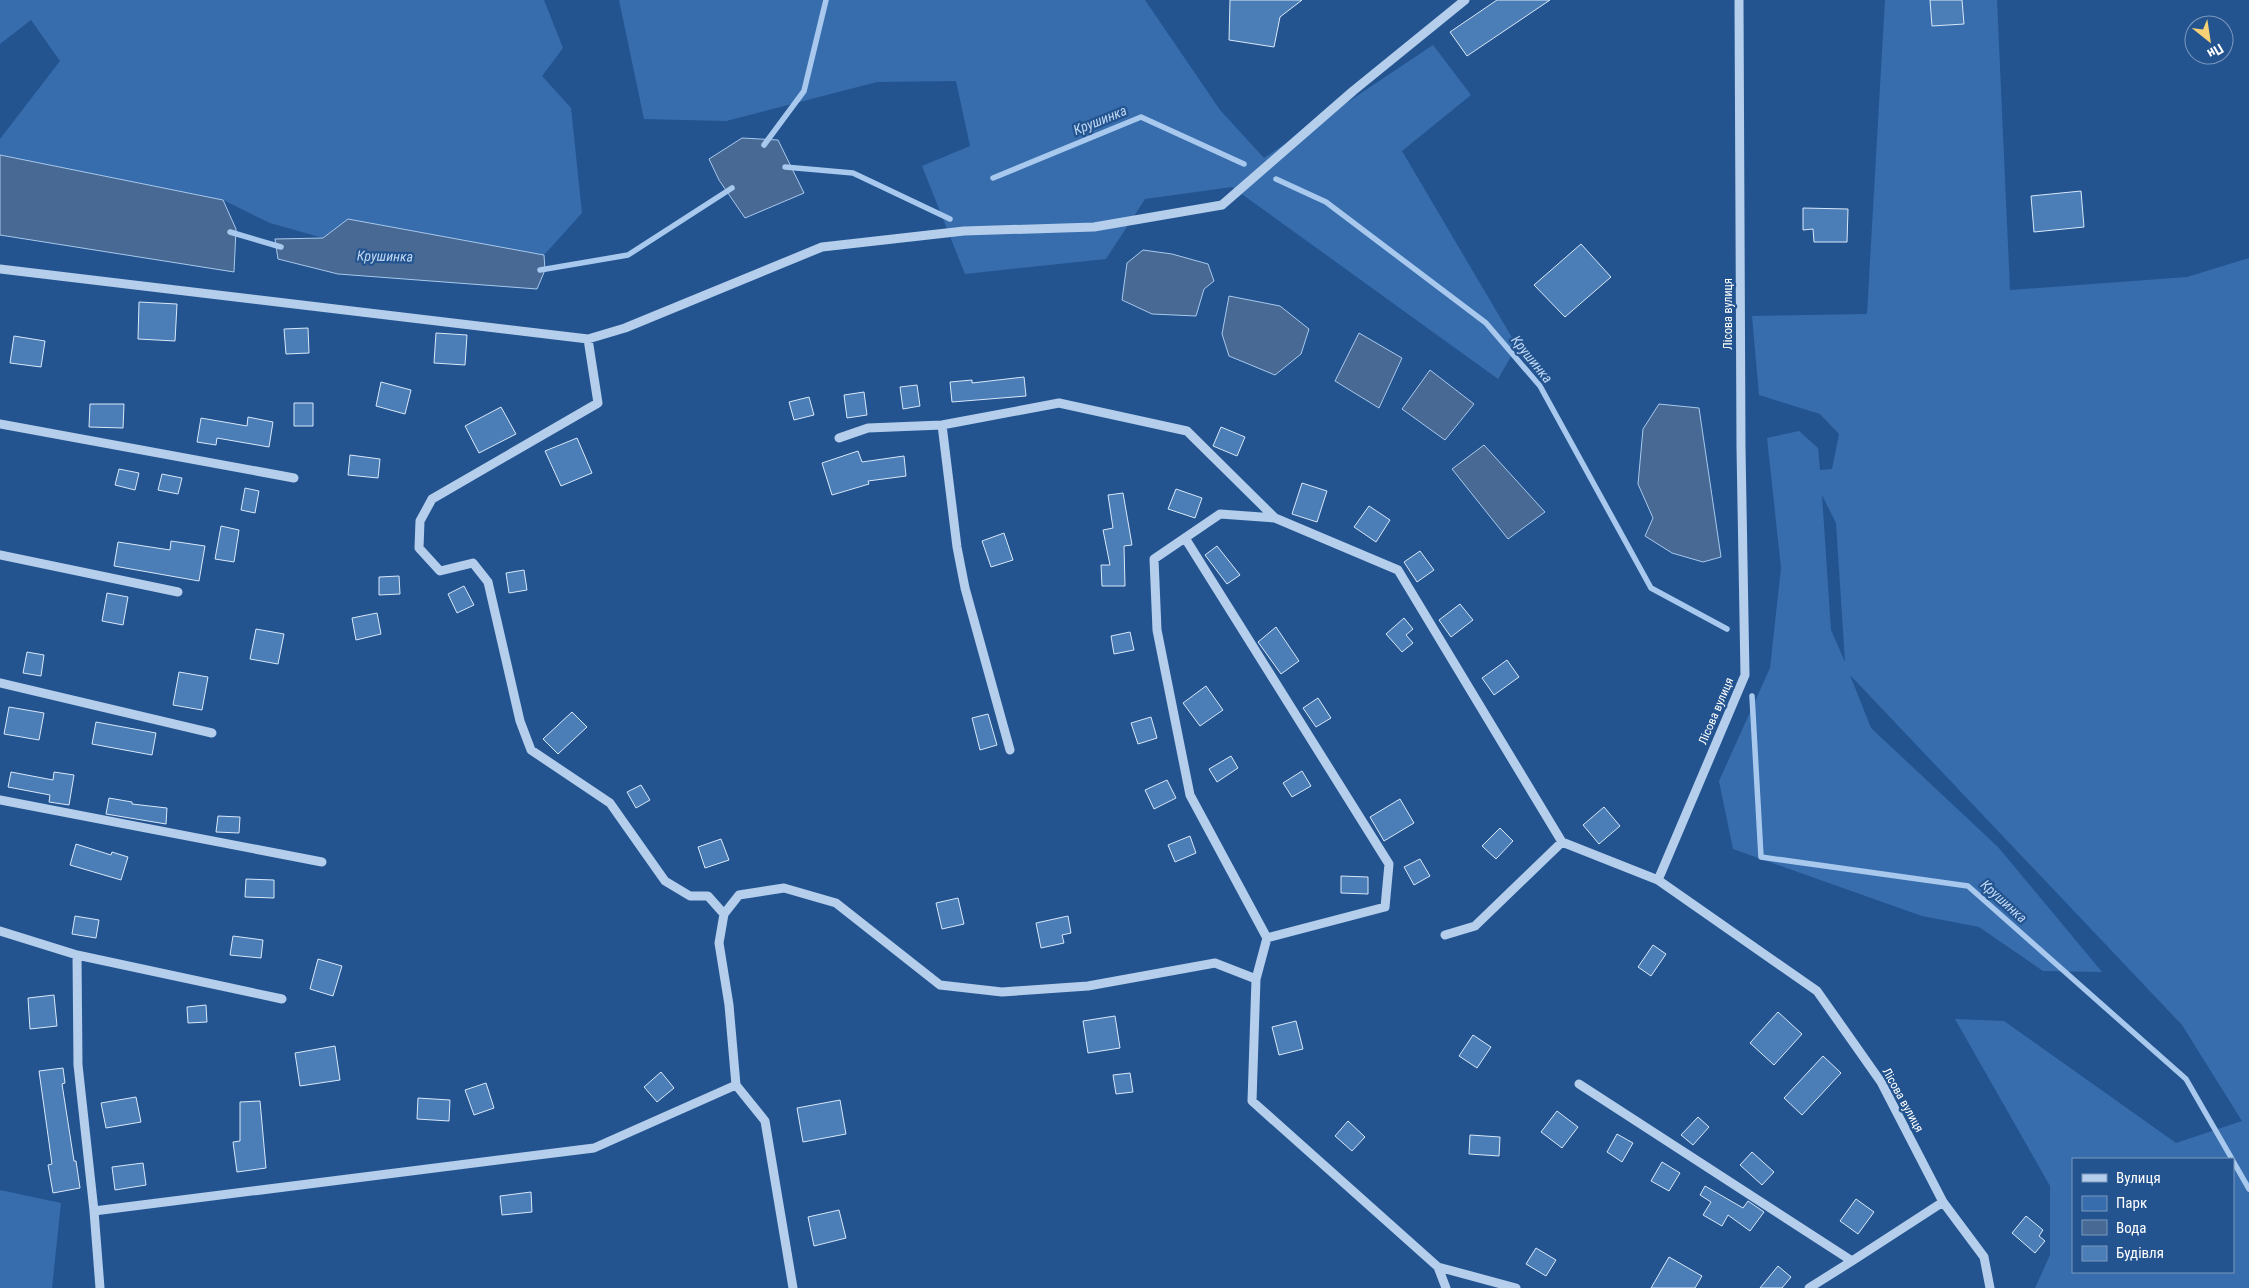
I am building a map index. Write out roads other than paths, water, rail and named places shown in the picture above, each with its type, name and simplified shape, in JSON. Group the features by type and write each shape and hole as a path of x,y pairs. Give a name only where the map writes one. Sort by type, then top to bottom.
{"street":[{"path":"0,269 588,339 625,328 822,247 964,231 1094,227 1222,204 1352,91 1465,0"},
{"name":"Лісова вулиця","path":"1739,0 1741,432 1745,675 1658,880 1817,990 1882,1082 1943,1202 1984,1257 1990,1288"},
{"path":"588,339 598,403 432,499 420,521 419,548 440,571 473,563 488,582 520,722 532,750 610,803 665,881 690,896 708,896 724,914"},
{"path":"839,438 868,428 942,425 1059,403 1187,431 1275,518"},
{"path":"0,424 294,478"},
{"path":"942,425 957,547 964,580 1010,750"},
{"path":"1516,1288 1438,1267 1252,1101 1256,979 1267,938 1190,795 1157,630 1154,559 1220,514 1275,518 1398,570 1562,842 1658,880"},
{"path":"1185,538 1389,864 1385,907 1267,938"},
{"path":"0,555 178,592"},
{"path":"0,683 212,733"},
{"path":"0,800 322,862"},
{"path":"1445,935 1475,926 1562,842"},
{"path":"793,1288 765,1121 736,1085 729,1005 719,943 724,914 739,895 784,888 836,903 940,985 1002,992 1088,986 1215,962 1256,979"},
{"path":"0,931 77,955 282,999"},
{"path":"77,955 78,1065 100,1288"},
{"path":"1579,1084 1852,1261"},
{"path":"94,1212 594,1148 736,1085"},
{"path":"1808,1288 1943,1202"},
{"path":"1438,1267 1446,1288"}],"water":[{"path":"742,138 778,140 804,193 745,218 719,180 709,159"},
{"path":"0,155 223,200 236,229 234,272 0,235"},
{"path":"348,219 544,255 545,270 537,289 338,274 278,259 275,239 323,238"},
{"path":"1143,250 1172,254 1208,264 1214,281 1204,289 1196,316 1152,314 1122,300 1127,263"},
{"path":"1229,296 1280,306 1309,329 1301,354 1275,375 1229,356 1222,334"},
{"path":"1359,333 1402,358 1379,408 1335,381"},
{"path":"1430,370 1474,404 1445,440 1402,409"},
{"path":"1659,404 1699,408 1721,557 1703,562 1672,553 1645,536 1653,518 1638,484 1643,429"},
{"path":"1484,445 1545,512 1508,539 1452,469"}],"waterway":[{"name":"Крушинка","path":"764,145 804,91 826,0"},
{"name":"Крушинка","path":"993,178 1141,117 1244,164"},
{"name":"Крушинка","path":"785,167 853,173 950,219"},
{"name":"Крушинка","path":"1276,179 1326,202 1486,323 1540,386 1651,588 1727,629"},
{"name":"Крушинка","path":"540,270 628,255 732,188"},
{"name":"Крушинка","path":"230,232 281,247"},
{"name":"Крушинка","path":"1752,696 1761,857 1968,886 2186,1079 2231,1158"},
{"name":"Крушинка","path":"2234,1163 2249,1189"}]}
